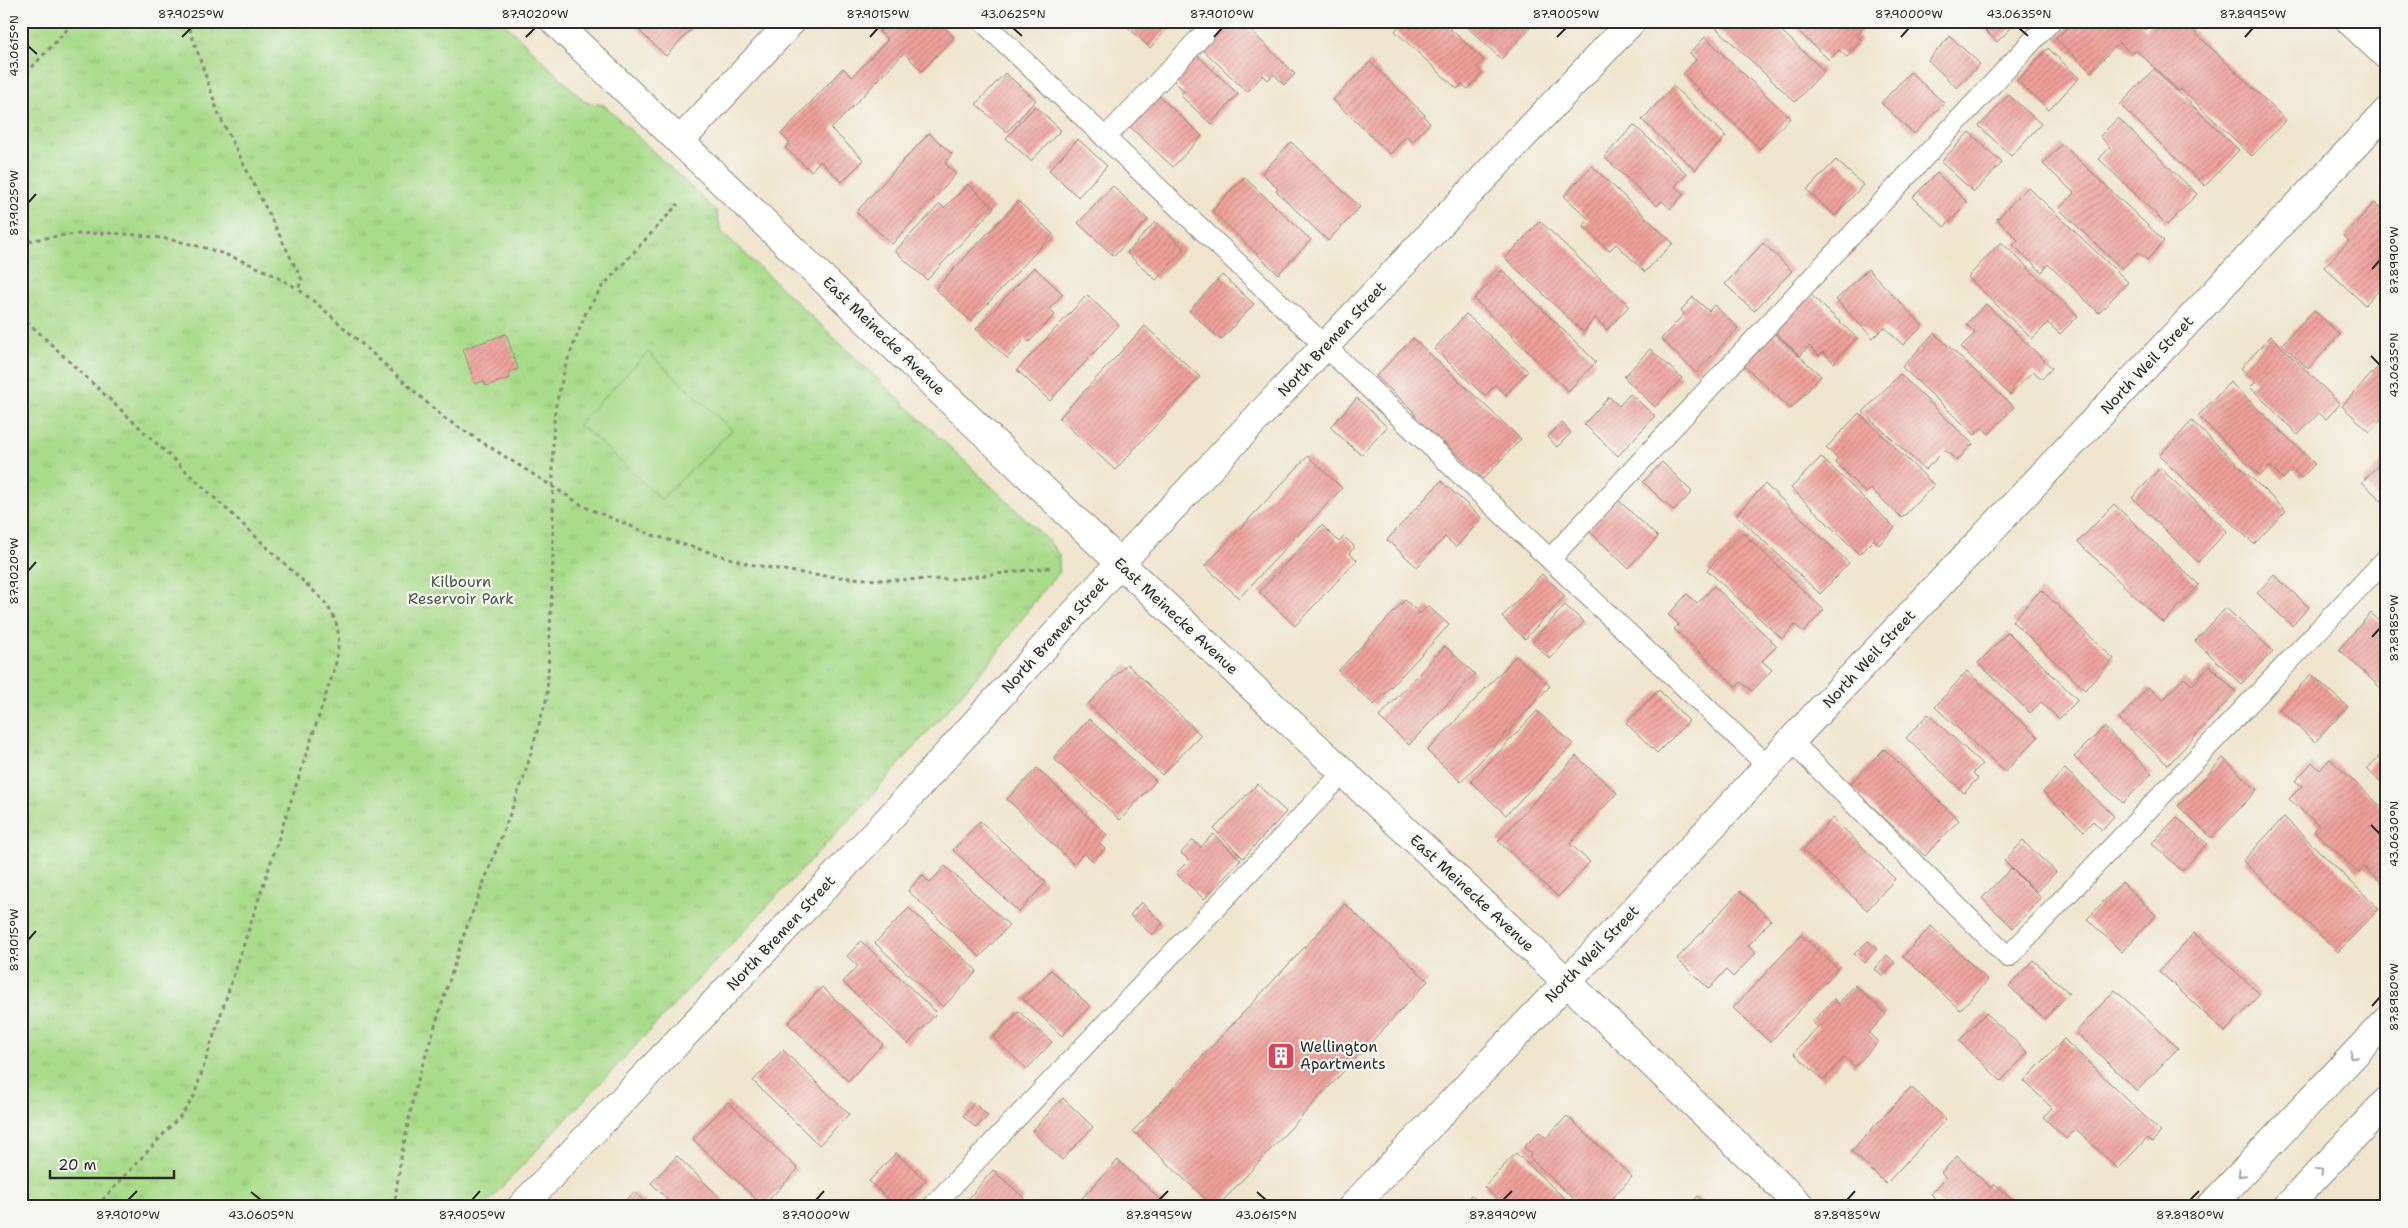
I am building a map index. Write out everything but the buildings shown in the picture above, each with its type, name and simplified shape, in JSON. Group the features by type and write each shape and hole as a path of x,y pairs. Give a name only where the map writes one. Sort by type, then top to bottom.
{"street":[{"name":"East Meinecke Avenue","path":"554,21 1120,564 1566,981 1790,1203"},
{"path":"680,140 792,21"},
{"name":"North Bremen Street","path":"522,1207 885,823 1120,564 1632,21"},
{"path":"2350,21 2387,56"},
{"name":"North Weil Street","path":"1352,1207 2387,111"},
{"path":"2210,1207 2387,1020"},
{"path":"2287,1207 2387,1101"}],"lane":[{"path":"982,21 1768,766"},
{"path":"1106,138 1216,21"},
{"path":"1550,559 2051,21"},
{"path":"1791,741 2008,957 2387,558"},
{"path":"932,1207 1343,773"}],"path":[{"path":"21,79 75,21"},
{"path":"187,21 222,123 302,280 298,289"},
{"path":"394,1207 401,1158 415,1089 463,937 524,777 547,697 553,561 555,409 566,364 586,312 602,287 621,264 678,204"},
{"path":"21,243 66,235 133,234 162,239 226,255 298,289 328,313 444,418 585,507 652,535 714,554 783,571 878,580 954,579 1054,566"},
{"path":"21,316 319,596 330,608 339,632 335,666 194,1096 183,1113 96,1207"}],"green space":[{"name":"Kilbourn Reservoir Park","path":"21,21 502,21 585,102 604,105 716,211 721,231 1050,542 1059,555 1059,573 1043,590 994,657 863,805 483,1207 21,1207"},
{"path":"648,352 732,430 661,499 590,433 577,425"}],"place":[{"name":"Wellington Apartments","path":"1281,1056"}]}
